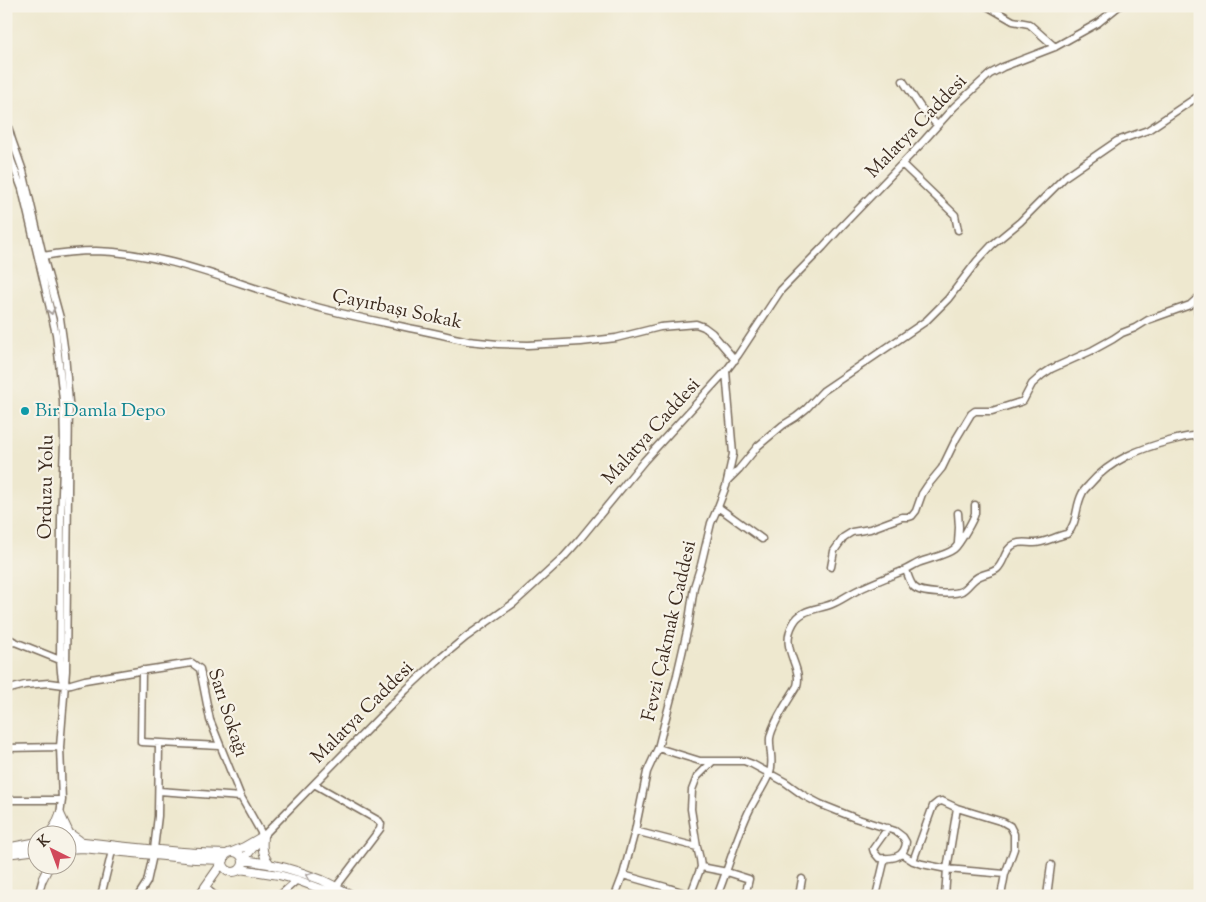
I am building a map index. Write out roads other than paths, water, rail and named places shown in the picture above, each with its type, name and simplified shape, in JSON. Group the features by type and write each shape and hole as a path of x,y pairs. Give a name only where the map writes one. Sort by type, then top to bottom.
{"main road":[{"path":"60,814 70,833 81,842"},
{"path":"56,824 60,814"},
{"path":"60,814 60,824"},
{"path":"205,887 228,855 263,836"},
{"path":"228,855 224,866 235,872 240,869 243,860 263,836"},
{"path":"263,836 262,850 266,860 271,865"},
{"path":"78,842 195,859 212,859 237,852 243,860"},
{"path":"6,848 28,844"},
{"path":"78,848 228,855"},
{"path":"6,854 28,851"},
{"path":"212,859 217,870"},
{"path":"243,860 302,873 354,896"},
{"path":"240,869 297,880 340,896"},
{"path":"205,887 229,870"},
{"path":"43,878 45,874"}],"street":[{"path":"987,6 1013,22 1029,24 1054,47"},
{"name":"Malatya Caddesi","path":"263,836 437,661 466,637 514,603 562,559 644,460 735,360 781,290 954,107 990,74 1054,47 1098,22 1119,6"},
{"path":"903,81 920,108 937,125"},
{"path":"728,480 758,446 783,425 796,417 823,391 909,333 936,312 992,245 1020,222 1066,176 1117,141 1148,130 1200,95"},
{"path":"6,120 23,171 60,318 69,402 66,671 60,747 62,800 60,814"},
{"name":"Orduzu Yolu","path":"6,146 22,189 58,349 63,400 64,444 61,517 60,660 64,685"},
{"path":"902,164 955,215 958,230"},
{"name":"Çayırbaşı Sokak","path":"43,256 94,251 116,252 151,258 193,268 301,303 468,341 528,345 581,342 624,336 660,327 696,324 704,326 712,333 735,360"},
{"path":"1200,297 1197,309 1200,318"},
{"path":"831,567 836,546 844,537 852,532 870,529 902,517 912,516 916,511 922,494 942,468 971,414 992,411 1023,401 1032,384 1042,375 1099,347 1122,332 1135,328 1148,320 1190,305 1200,297"},
{"name":"Fevzi Çakmak Caddesi","path":"615,896 635,831 647,772 658,748 683,652 694,586 711,522 728,480 733,454 726,371"},
{"path":"906,570 912,586 919,590 945,594 965,589 975,578 996,570 1008,549 1017,543 1039,543 1067,534 1074,524 1082,494 1097,475 1125,456 1164,442 1193,435 1200,436"},
{"path":"717,896 739,834 770,774 772,765 770,738 777,721 797,686 799,676 791,657 789,646 789,632 793,623 805,612 831,605 856,591 906,570 919,562 952,550 958,545 975,514 975,505"},
{"path":"718,507 762,539"},
{"path":"958,513 958,545"},
{"path":"9,641 60,660"},
{"name":"Sarı Sokağı","path":"6,690 49,682 64,685 142,670 192,664 200,669 210,720 241,797 263,836"},
{"path":"142,670 142,742 220,746"},
{"path":"138,896 147,882 154,852 158,816 159,744"},
{"path":"6,748 60,747"},
{"path":"658,748 700,761 744,761 820,804 855,818 888,828 897,833 906,842 906,848 902,854 893,858 878,858 873,849 888,828"},
{"path":"623,875 690,895 701,867 691,809 692,790 697,777 712,762"},
{"path":"314,784 379,821 381,824 380,829 336,887"},
{"path":"158,791 241,797"},
{"path":"6,800 62,800"},
{"path":"913,861 933,806 938,802 942,801 957,808 1003,822 1010,826 1014,834 1014,849 1000,896"},
{"path":"945,896 947,869 957,808"},
{"path":"635,831 697,847"},
{"path":"101,896 112,850"},
{"path":"902,854 913,861 947,869 1005,874"},
{"path":"878,895 885,858"},
{"path":"1047,896 1051,865"},
{"path":"701,867 749,879 744,896"},
{"path":"38,896 43,878"},
{"path":"800,896 802,879"},
{"path":"279,896 297,880"},
{"path":"198,896 205,887 214,896"}],"place":[{"name":"Bir Damla Depo","path":"25,411"}]}
